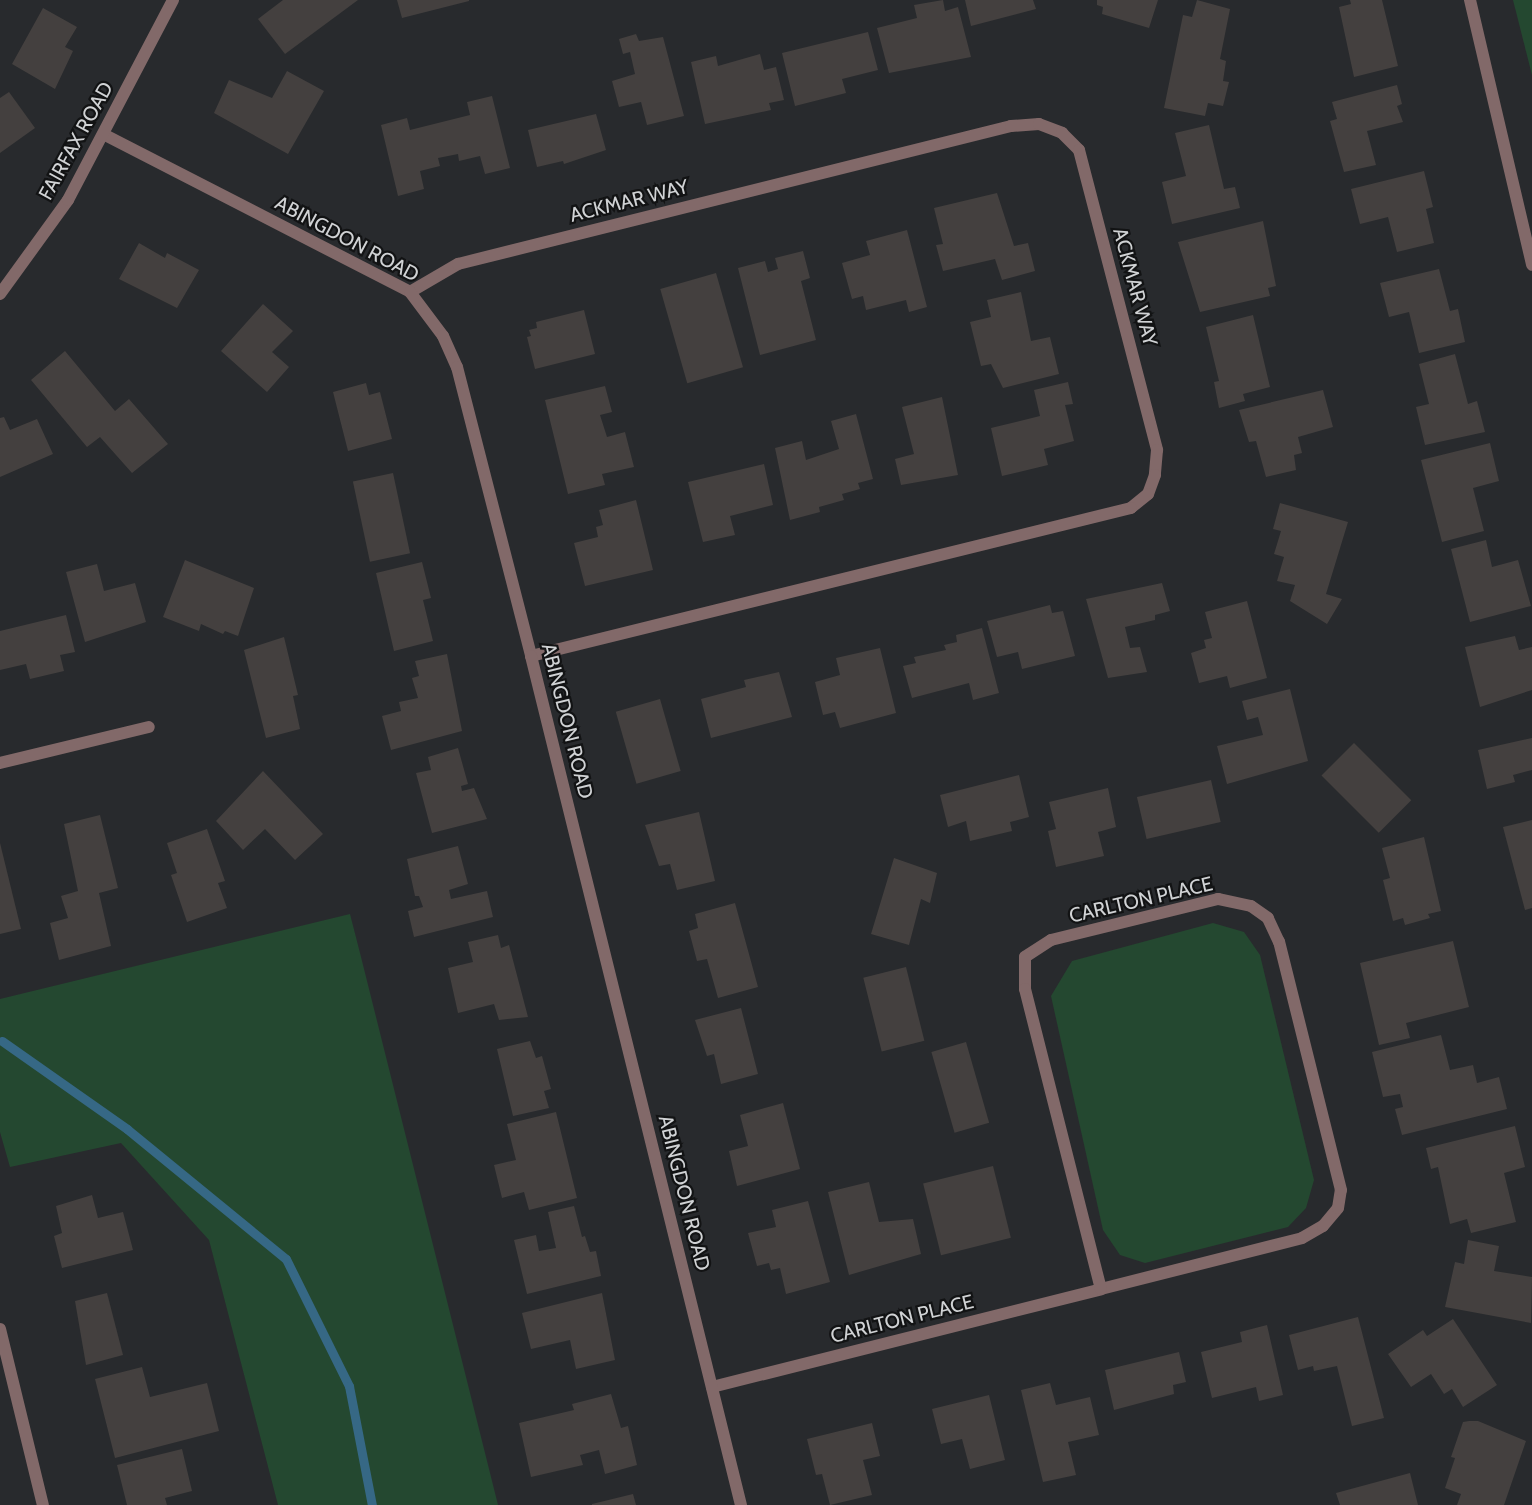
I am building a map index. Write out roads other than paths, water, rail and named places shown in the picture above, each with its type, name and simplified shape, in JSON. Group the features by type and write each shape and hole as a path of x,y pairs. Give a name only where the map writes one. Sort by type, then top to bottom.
{"street":[{"name":"FAIRFAX ROAD","path":"3,286 68,200 105,135 173,0"},
{"path":"1470,0 1532,265"},
{"name":"ACKMAR WAY","path":"410,292 458,264 1011,126 1039,124 1062,133 1079,150 1157,450 1155,475 1148,494 1131,508 531,656"},
{"name":"ABINGDON ROAD","path":"105,135 410,292 443,336 457,367 531,656 741,1505"},
{"path":"0,764 149,727"},
{"name":"CARLTON PLACE","path":"712,1387 1101,1289 1302,1238 1323,1226 1338,1208 1341,1190 1279,942 1268,918 1251,906 1218,899 1052,940 1025,957 1025,989 1101,1289"},
{"path":"0,1329 43,1505"}],"waterway":[{"path":"2,1041 127,1129 286,1259 349,1386 372,1505"}]}
